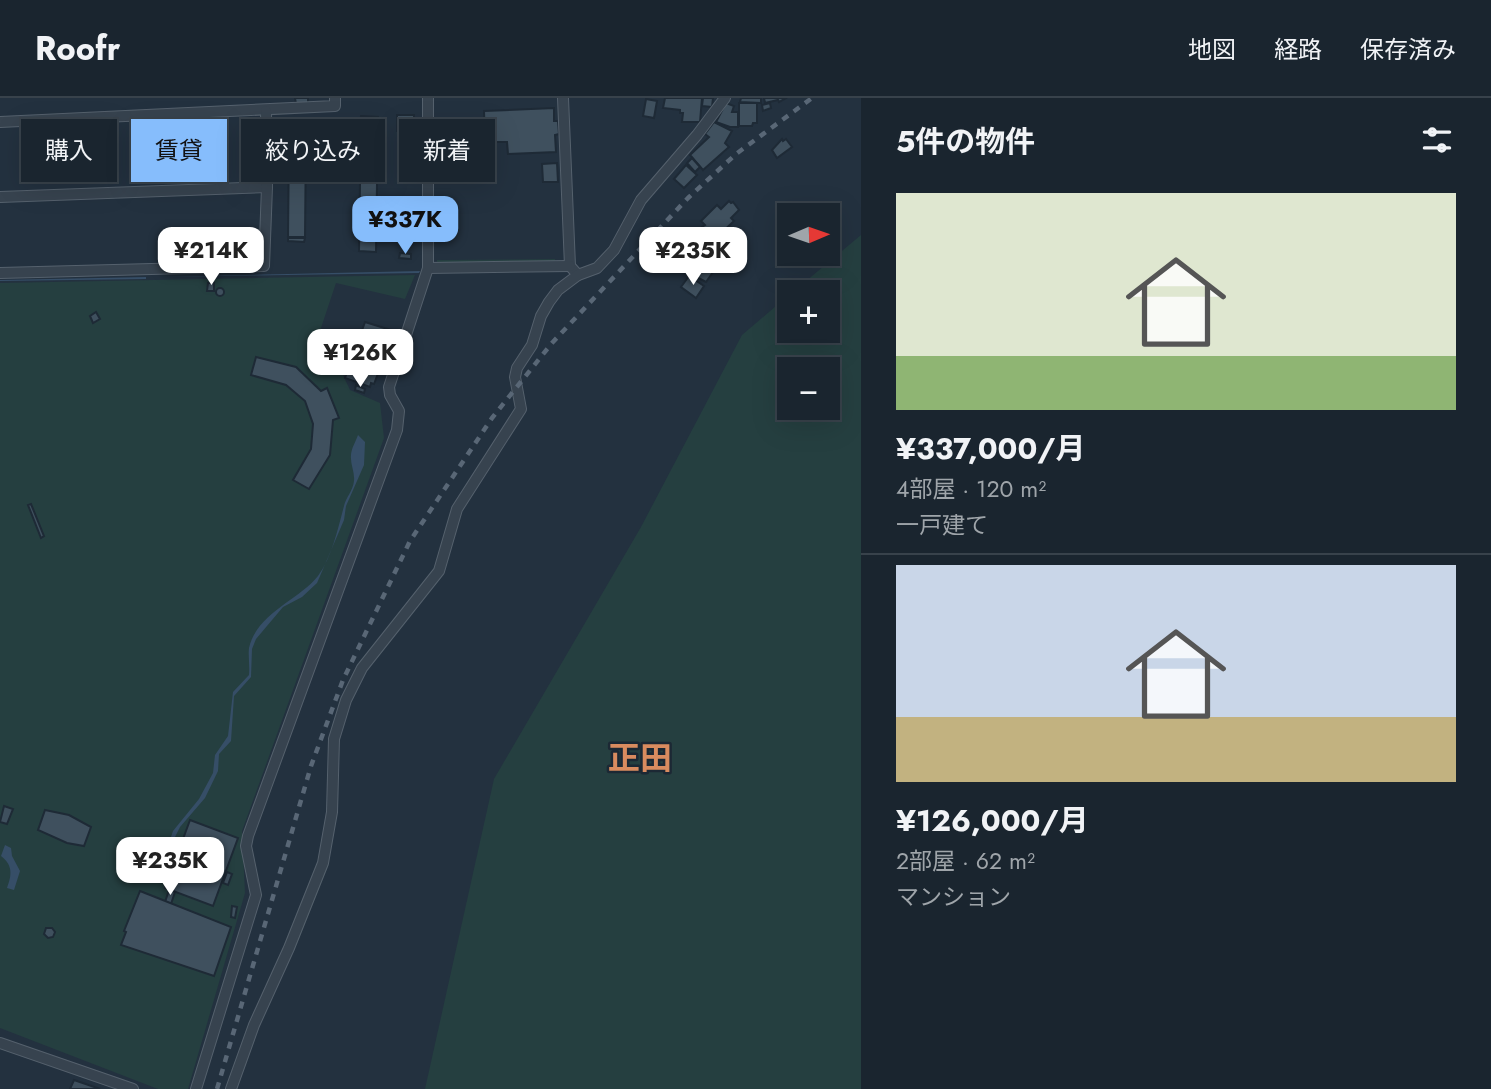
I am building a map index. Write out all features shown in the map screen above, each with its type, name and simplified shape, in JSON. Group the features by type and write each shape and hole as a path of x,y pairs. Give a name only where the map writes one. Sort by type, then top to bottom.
{"street":[{"path":"0,122 335,106 335,98"},
{"path":"196,1089 256,895 246,846 248,836 397,430 399,411 390,396 389,387 428,268 428,98"},
{"path":"563,98 570,266 578,275"},
{"path":"231,1089 254,1025 323,863 332,811 334,739 346,700 362,668 439,571 457,509 521,409 515,377 517,368 532,345 541,316 558,290 578,275 597,268 614,250 641,200 725,98"},
{"path":"0,273 264,266 267,187 265,111"},
{"path":"0,197 267,187"},
{"path":"428,268 570,266"},
{"path":"0,1043 133,1089"}],"green space":[{"path":"861,235 861,1089 425,1089 494,779 641,527 742,335 777,305 777,343 840,343 840,280 807,280 824,266 840,266 840,253"},
{"path":"555,259 555,264 437,263 437,260"},
{"path":"415,275 405,299 336,283 313,352 336,360 350,390 380,403 384,438 242,831 245,893 188,1089 158,1089 0,1028 0,283"}],"water":[{"path":"420,271 419,273 162,277"},
{"path":"146,279 0,281 0,280"},
{"path":"358,435 365,442 364,465 346,506 344,520 332,549 345,503 353,485 351,455"},
{"path":"325,564 317,583 302,597 283,607 256,639 252,649 251,677 234,696 231,741 219,754 218,771 205,798 180,827 170,847 151,858 153,871 141,878 127,878 126,875 137,866 142,850 169,843 173,831 199,799 213,773 215,755 228,736 233,692 249,675 249,648 253,636 269,616 310,585"},
{"path":"5,845 11,848 20,871 14,890 7,888 10,871 8,863 1,856"}],"building":[{"path":"295,98 308,98 308,103 296,104"},
{"path":"665,98 702,98 700,122 682,122 683,113 680,113 680,110 663,108"},
{"path":"703,98 713,98 712,107 702,106"},
{"path":"741,98 761,98 761,103 740,102"},
{"path":"764,98 786,98 779,102 765,103"},
{"path":"646,99 657,101 654,118 643,116"},
{"path":"726,103 734,106 732,112 738,112 738,127 716,122"},
{"path":"739,103 757,103 757,123 752,126 739,126"},
{"path":"770,103 771,108 763,111 762,105"},
{"path":"554,108 554,121 558,121 559,134 555,135 556,152 508,154 507,142 495,142 495,119 484,119 484,111"},
{"path":"397,115 414,115 414,119 399,119 397,131"},
{"path":"361,116 378,117 378,119 361,119"},
{"path":"714,122 732,131 725,143 729,147 703,170 690,155 709,137 705,134"},
{"path":"782,139 786,139 792,147 777,158 772,150"},
{"path":"692,158 700,167 695,172 687,163"},
{"path":"557,163 558,182 543,182 542,164"},
{"path":"686,165 697,175 684,188 674,179"},
{"path":"289,182 306,182 305,237 288,237"},
{"path":"360,182 377,182 376,252 359,251"},
{"path":"729,201 739,210 731,218 734,221 717,237 713,233 710,235 702,227 705,225 701,221 717,205 721,209"},
{"path":"397,205 411,209 411,233 397,236"},
{"path":"288,238 305,238 304,242 288,241"},
{"path":"686,245 693,254 686,260 679,251"},
{"path":"400,253 411,254 411,259 399,258"},
{"path":"698,253 718,265 706,282 689,273 692,269 689,267"},
{"path":"689,276 704,286 696,298 681,287"},
{"path":"208,283 214,283 214,291 207,291"},
{"path":"220,288 224,292 220,296 216,292"},
{"path":"96,312 100,319 93,323 90,316"},
{"path":"365,322 394,331 374,384 371,383 370,387 345,378"},
{"path":"256,357 296,367 321,391 327,388 339,418 333,420 330,455 309,489 293,480 311,449 313,424 305,401 286,385 251,375"},
{"path":"356,385 365,389 364,393 355,390"},
{"path":"31,504 44,536 41,538 28,505"},
{"path":"4,806 13,809 7,824 0,822"},
{"path":"45,810 69,815 91,827 84,846 67,843 38,830"},
{"path":"190,820 238,838 213,906 165,888"},
{"path":"227,872 232,874 228,885 223,883"},
{"path":"169,890 175,892 171,904 165,902"},
{"path":"140,891 231,927 214,976 121,945"},
{"path":"232,906 237,907 235,918 231,917"},
{"path":"46,928 52,928 55,932 53,937 48,938 44,934"},
{"path":"74,1080 100,1089 70,1089"}],"railway":[{"path":"217,1089 311,766 343,680 410,541 492,418 552,343 688,198 736,154 812,98"}],"district":[{"name":"正田","path":"640,758"}]}
